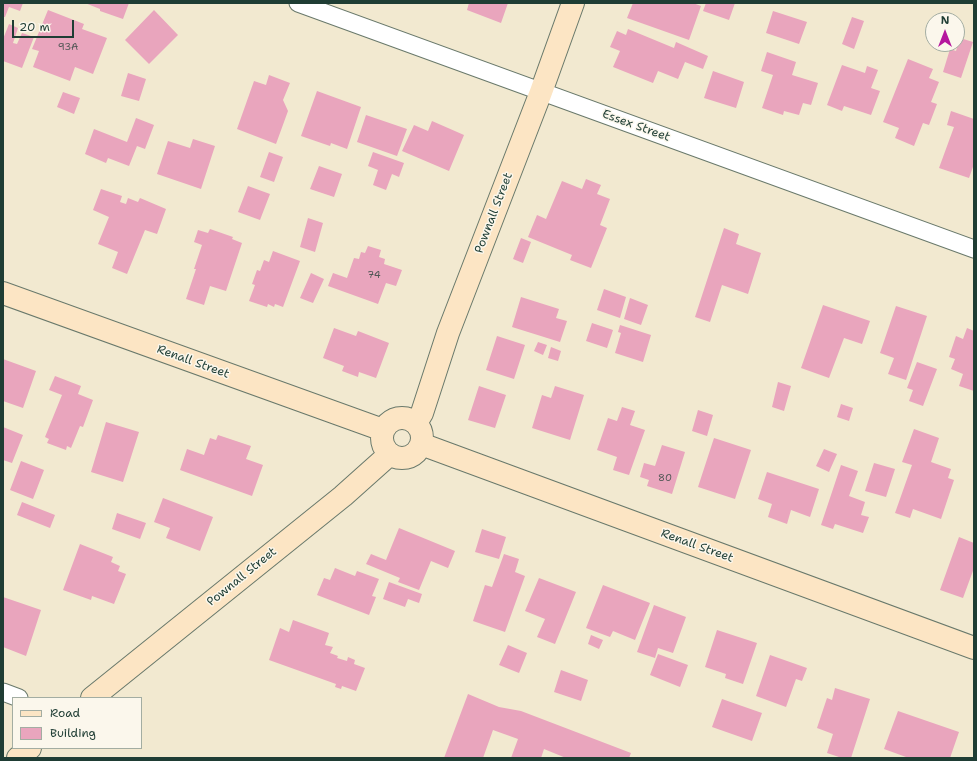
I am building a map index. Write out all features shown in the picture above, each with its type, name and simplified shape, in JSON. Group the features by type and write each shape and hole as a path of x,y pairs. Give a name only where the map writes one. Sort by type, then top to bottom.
{"street":[{"name":"Essex Street","path":"298,3 974,249"},
{"name":"Pownall Street","path":"419,434 422,413 448,333 541,92 573,3"},
{"name":"Renall Street","path":"3,293 383,430"},
{"path":"398,418 411,420 419,434 414,454 402,458 390,454 383,446 383,430 386,424 398,418"},
{"name":"Renall Street","path":"419,434 974,648"},
{"name":"Pownall Street","path":"93,697 343,496 390,454"},
{"path":"3,692 16,697"},
{"path":"18,758 29,749"}],"building":[{"path":"3,3 23,3 20,11 9,7 5,17 3,17"},
{"path":"85,3 129,3 123,19 100,11 100,9"},
{"path":"469,3 508,3 501,23 467,10"},
{"path":"633,3 693,3 701,6 689,40 627,18"},
{"path":"706,3 735,3 729,20 703,11"},
{"path":"48,10 84,24 82,29 107,38 93,74 75,67 70,81 33,67 39,51 32,49"},
{"path":"154,10 178,35 149,64 125,40"},
{"path":"773,11 807,22 799,44 766,33"},
{"path":"852,17 864,21 854,49 842,44"},
{"path":"9,24 18,28 13,43 17,44 22,33 34,37 22,68 3,61 3,39"},
{"path":"628,29 674,48 676,42 708,56 703,69 685,62 678,79 658,71 653,83 613,67 620,51 610,47 617,31 626,35"},
{"path":"965,40 973,42 961,78 943,72 949,52 965,52"},
{"path":"767,52 796,62 792,75 818,83 811,105 803,103 799,115 784,111 783,115 762,108 773,75 761,71"},
{"path":"908,59 933,69 929,78 939,82 931,102 937,104 929,125 923,123 914,146 895,138 899,128 883,122"},
{"path":"842,65 865,73 867,66 878,70 871,88 880,91 871,115 844,106 842,111 827,105"},
{"path":"713,71 744,82 736,108 704,98"},
{"path":"128,73 146,79 139,101 121,96"},
{"path":"269,75 290,83 283,100 288,111 276,144 237,129 254,81 266,85"},
{"path":"317,91 361,107 347,149 331,143 330,146 301,136"},
{"path":"63,92 80,98 74,114 57,107"},
{"path":"951,111 974,119 974,164 969,178 939,168 954,127 947,125"},
{"path":"366,115 407,129 397,156 357,142"},
{"path":"136,118 154,125 145,149 137,146 129,166 108,158 106,163 85,154 94,129 127,142"},
{"path":"432,121 464,135 449,171 402,151 414,125 428,131"},
{"path":"193,139 215,146 201,189 157,174 168,141 190,148"},
{"path":"269,152 283,157 274,182 260,177"},
{"path":"373,152 404,163 399,177 392,174 386,190 373,185 378,170 368,166"},
{"path":"319,166 342,174 334,197 310,189"},
{"path":"586,179 601,185 597,194 610,199 600,225 607,228 591,268 570,260 572,255 528,237 537,215 546,219 562,181 582,189"},
{"path":"248,186 270,194 260,220 238,212"},
{"path":"101,189 122,196 120,202 126,204 128,198 138,202 140,198 166,209 157,234 145,230 127,274 112,268 118,252 98,244 109,217 93,210"},
{"path":"308,218 323,223 315,252 300,247"},
{"path":"724,228 739,234 736,244 761,253 748,294 722,285 710,322 695,317"},
{"path":"210,229 233,237 232,239 242,243 226,291 210,286 204,305 186,299 202,245 194,242 198,230 208,233"},
{"path":"521,238 531,242 523,263 513,259"},
{"path":"368,246 381,250 379,257 385,259 384,264 402,270 396,286 386,283 378,304 328,286 333,273 347,278 354,258 359,259 361,252 365,253"},
{"path":"273,251 300,261 283,307 275,304 274,307 268,304 267,307 249,301 255,285 252,284 257,270 260,271 264,260 269,262"},
{"path":"311,273 324,279 313,303 300,298"},
{"path":"604,289 626,297 620,318 597,310"},
{"path":"521,297 559,309 556,318 567,321 560,342 512,327"},
{"path":"630,298 648,305 641,325 624,319"},
{"path":"823,305 870,321 862,344 844,338 829,378 801,368"},
{"path":"896,306 927,316 906,380 888,374 894,358 880,353"},
{"path":"592,323 613,330 607,348 586,341"},
{"path":"620,325 651,335 643,362 615,353 621,333 618,332"},
{"path":"334,328 356,336 358,331 389,343 376,378 359,372 358,377 342,371 344,366 323,358"},
{"path":"967,328 974,331 974,391 959,386 963,374 951,369 955,359 949,357 956,336 963,339"},
{"path":"497,336 525,345 514,379 486,370"},
{"path":"538,342 547,345 543,355 534,351"},
{"path":"551,347 561,351 558,361 548,358"},
{"path":"3,359 36,371 23,408 3,401"},
{"path":"917,362 937,369 923,406 909,401 913,390 907,388"},
{"path":"55,376 81,386 78,394 93,400 83,427 80,426 71,448 67,446 66,450 47,443 49,439 45,437 62,395 49,390"},
{"path":"778,382 791,386 784,411 772,407"},
{"path":"479,386 506,395 495,428 468,420"},
{"path":"555,386 584,395 570,440 532,428 542,395 551,398"},
{"path":"841,404 853,408 849,421 837,417"},
{"path":"622,407 635,411 630,425 645,430 629,475 613,470 617,457 597,450 608,418 617,421"},
{"path":"698,410 713,415 707,436 692,431"},
{"path":"106,422 139,432 123,482 91,472"},
{"path":"3,427 23,435 12,463 3,460"},
{"path":"914,429 939,438 931,462 951,469 948,478 954,480 941,519 913,509 910,518 895,513 912,465 902,462"},
{"path":"218,435 251,446 246,459 263,465 252,496 180,470 187,449 204,455 210,438 216,440"},
{"path":"714,438 751,450 735,499 698,487"},
{"path":"662,445 685,452 672,494 647,486 649,480 640,477 644,463 655,466"},
{"path":"824,449 837,454 829,472 816,466"},
{"path":"21,461 44,470 33,499 10,490"},
{"path":"874,463 895,469 886,497 865,491"},
{"path":"841,465 858,471 849,496 865,502 861,515 869,517 863,533 835,524 833,529 821,525"},
{"path":"767,472 819,489 810,517 791,510 787,524 768,517 772,504 758,499"},
{"path":"163,498 213,517 200,551 166,538 170,528 154,522"},
{"path":"22,502 55,515 50,528 17,515"},
{"path":"117,513 146,523 140,539 112,529"},
{"path":"399,528 455,551 448,568 431,561 419,590 398,582 400,578 366,564 371,554 386,560"},
{"path":"482,529 506,537 499,559 475,552"},
{"path":"959,537 974,543 974,568 963,598 940,590"},
{"path":"80,544 113,557 111,562 120,566 118,571 126,574 114,604 92,596 91,600 63,590"},
{"path":"504,554 519,559 515,572 525,576 505,632 473,621 485,585 492,587"},
{"path":"335,568 355,576 357,571 379,579 372,596 376,597 369,615 317,595 324,578 330,580"},
{"path":"539,578 576,592 555,644 537,637 545,619 525,611"},
{"path":"389,582 422,594 419,603 408,599 405,607 383,599"},
{"path":"603,585 650,603 635,640 613,631 610,637 586,628"},
{"path":"3,597 41,610 26,656 3,647"},
{"path":"654,605 686,617 673,653 658,648 655,658 637,652"},
{"path":"293,620 329,633 325,645 333,647 330,653 338,656 337,658 347,661 348,657 355,660 354,664 365,668 356,691 342,686 341,689 335,687 336,684 269,660 280,628 289,632"},
{"path":"717,630 757,643 743,684 725,678 726,674 705,667"},
{"path":"591,635 603,640 599,649 588,644"},
{"path":"508,645 527,653 519,673 499,665"},
{"path":"658,654 688,665 680,687 650,675"},
{"path":"770,655 807,668 802,681 796,679 786,707 756,696"},
{"path":"561,670 588,680 581,701 554,692"},
{"path":"835,688 870,699 851,758 842,758 827,753 833,734 817,728 827,698 832,700"},
{"path":"468,694 499,707 521,711 631,753 629,758 566,758 544,749 541,758 511,758 518,739 493,730 483,758 444,758"},
{"path":"722,699 762,713 752,741 712,727"},
{"path":"898,711 959,732 950,758 905,758 906,757 884,749"}]}
